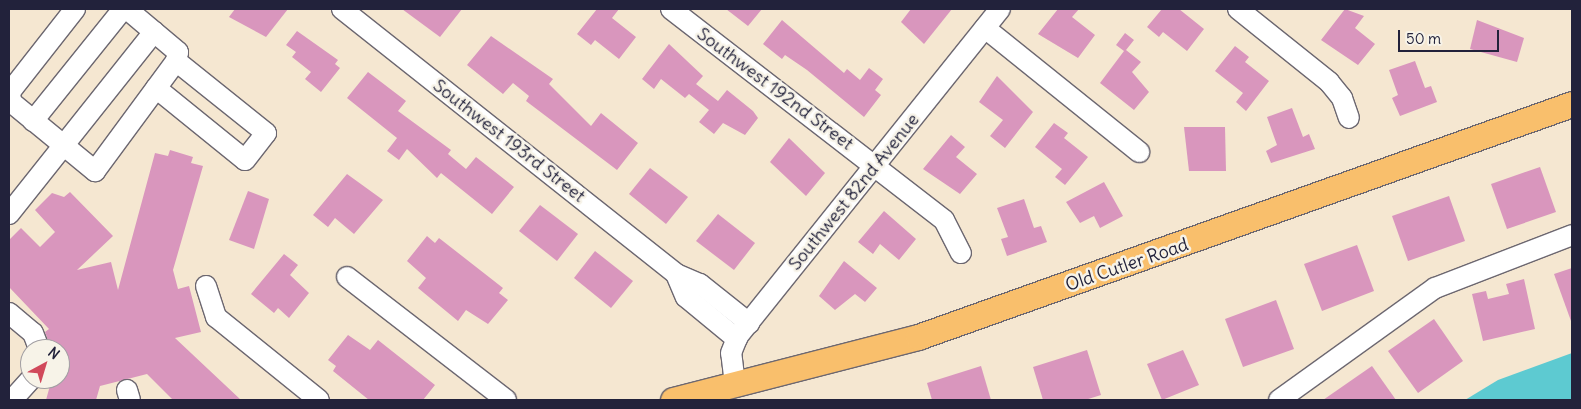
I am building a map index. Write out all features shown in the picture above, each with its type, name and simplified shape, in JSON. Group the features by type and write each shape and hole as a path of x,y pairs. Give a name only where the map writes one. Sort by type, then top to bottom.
{"main road":[{"name":"Old Cutler Road","path":"673,400 918,337 1572,104"}],"street":[{"path":"34,121 125,9 178,52 176,61 95,171 64,145 34,121 11,102 10,92 76,9"},
{"name":"Southwest 193rd Street","path":"342,9 676,274 710,291 749,323"},
{"name":"Southwest 192nd Street","path":"671,9 876,165 944,220 961,253"},
{"name":"Southwest 82nd Avenue","path":"735,384 731,353 737,338 1000,9"},
{"path":"1238,9 1329,82 1342,98 1348,118"},
{"path":"985,28 1139,152"},
{"path":"9,214 154,32"},
{"path":"156,88 245,160 266,133 176,61"},
{"path":"1279,400 1435,288 1572,235"},
{"name":"Southwest 193rd Street","path":"676,274 681,289 697,307 737,338"},
{"path":"348,277 506,400"},
{"path":"206,286 216,317 319,400"},
{"path":"697,307 710,291"},
{"path":"9,313 33,333 35,339"},
{"path":"12,400 22,389"}],"water":[{"path":"1572,353 1572,400 1465,400 1498,380"}],"building":[{"path":"235,9 288,9 266,37 229,17"},
{"path":"402,9 462,9 440,37"},
{"path":"597,9 619,9 612,18 636,37 619,59 595,40 591,45 577,34"},
{"path":"726,9 762,9 748,26"},
{"path":"911,9 952,9 924,44 901,22"},
{"path":"1058,9 1079,9 1072,17 1095,35 1078,58 1038,34"},
{"path":"1162,9 1179,9 1204,29 1187,51 1163,32 1159,37 1147,27"},
{"path":"1345,9 1364,16 1355,28 1375,44 1358,65 1321,40"},
{"path":"782,20 844,73 847,69 860,80 869,68 883,79 875,90 881,95 864,117 807,70 785,55 782,59 763,44"},
{"path":"1477,20 1524,38 1517,62 1470,49"},
{"path":"297,31 338,60 335,64 340,68 321,92 305,79 311,72 292,57 296,52 286,45"},
{"path":"1125,33 1134,40 1126,50 1141,62 1132,72 1149,92 1134,110 1100,83 1124,51 1116,45"},
{"path":"491,36 553,79 549,84 591,126 601,113 638,143 617,170 526,101 529,96 513,83 503,94 467,65"},
{"path":"669,44 703,76 696,84 718,101 727,90 753,111 758,118 745,135 723,123 714,134 699,122 709,110 689,94 685,98 661,79 654,89 642,79"},
{"path":"1235,46 1249,57 1245,62 1269,81 1246,111 1236,102 1243,93 1215,71"},
{"path":"1415,61 1425,88 1431,86 1437,102 1400,116 1392,98 1398,95 1389,70"},
{"path":"368,72 406,101 398,111 451,150 448,154 466,169 476,157 514,187 492,214 441,173 437,178 407,149 399,160 387,151 397,138 347,98"},
{"path":"997,76 1033,112 1005,148 990,136 1003,120 979,102"},
{"path":"1292,108 1303,137 1309,134 1315,149 1271,163 1266,151 1277,145 1267,117"},
{"path":"1054,123 1068,133 1064,138 1088,157 1065,185 1055,177 1062,169 1035,147"},
{"path":"1184,127 1225,127 1226,171 1189,171"},
{"path":"951,135 965,147 956,157 977,174 960,194 923,169"},
{"path":"789,138 825,173 806,196 770,162"},
{"path":"170,150 193,157 191,163 203,166 173,270 178,289 189,286 201,332 175,338 241,400 173,400 147,374 100,386 96,400 46,400 49,389 70,389 70,339 47,339 45,332 49,329 9,287 9,240 21,228 40,247 55,232 35,210 52,193 64,197 70,192 113,236 77,270 111,262 118,290 155,153 168,156"},
{"path":"1540,167 1556,212 1507,229 1491,184"},
{"path":"650,168 688,197 666,224 629,194"},
{"path":"347,174 383,200 354,234 335,218 328,227 313,215"},
{"path":"1104,182 1123,216 1100,228 1094,216 1080,223 1066,202"},
{"path":"248,191 269,199 254,249 229,240"},
{"path":"1449,196 1465,241 1408,261 1392,216"},
{"path":"1024,199 1034,228 1041,226 1047,242 1007,256 1001,239 1008,237 997,208"},
{"path":"540,205 578,234 557,261 519,231"},
{"path":"884,211 916,239 899,260 880,244 873,254 858,242"},
{"path":"718,214 755,243 734,270 696,241"},
{"path":"427,236 435,243 439,238 503,288 499,293 508,300 488,324 466,310 458,321 418,288 426,278 407,261"},
{"path":"1357,245 1374,291 1322,311 1304,264"},
{"path":"595,251 633,281 611,308 574,278"},
{"path":"284,254 298,265 290,275 309,293 289,318 278,308 274,313 251,294"},
{"path":"844,261 877,288 865,302 855,294 835,310 819,296"},
{"path":"1572,268 1572,321 1571,321 1554,274"},
{"path":"1524,279 1535,329 1483,341 1472,294 1486,291 1488,299 1509,294 1506,284"},
{"path":"1276,300 1294,349 1243,367 1225,319"},
{"path":"1434,319 1463,361 1418,393 1388,351"},
{"path":"348,335 370,350 378,340 435,385 423,400 369,400 333,371 336,366 328,360"},
{"path":"1087,350 1101,395 1085,400 1043,400 1033,367"},
{"path":"1183,350 1199,385 1162,400 1147,364"},
{"path":"981,366 991,400 932,400 927,383"},
{"path":"1372,366 1396,400 1323,400"}]}
